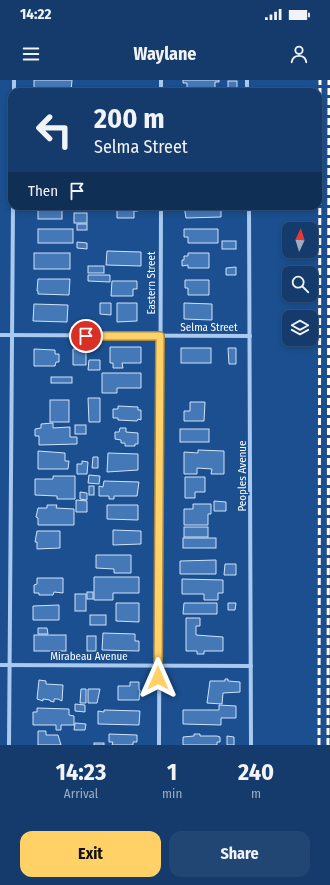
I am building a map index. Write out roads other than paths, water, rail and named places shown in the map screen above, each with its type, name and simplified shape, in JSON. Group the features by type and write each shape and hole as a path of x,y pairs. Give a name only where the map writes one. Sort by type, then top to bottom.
{"street":[{"path":"9,745 13,210"},
{"name":"Eastern Street","path":"159,745 158,665 161,210"},
{"name":"Peoples Avenue","path":"249,210 251,745"},
{"name":"Selma Street","path":"0,335 250,336"},
{"name":"Mirabeau Avenue","path":"0,665 251,666"}],"railway":[{"path":"320,80 320,88"},
{"path":"328,745 329,80"},
{"path":"319,745 320,210"}]}
